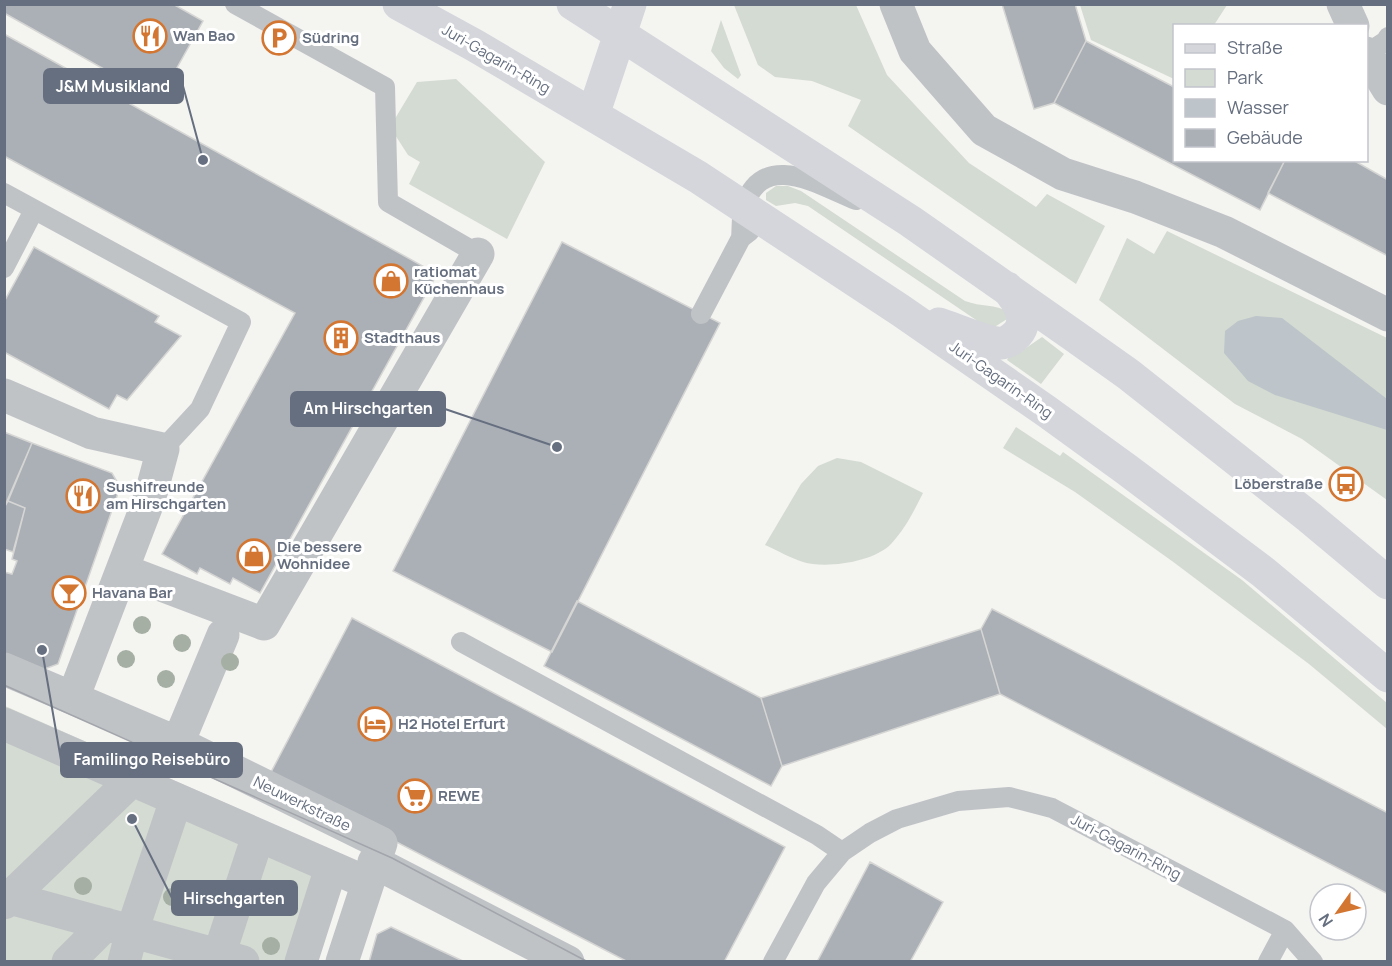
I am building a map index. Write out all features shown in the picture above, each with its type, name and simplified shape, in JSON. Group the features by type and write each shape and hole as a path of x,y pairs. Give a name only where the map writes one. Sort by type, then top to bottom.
{"street":[{"name":"Juri-Gagarin-Ring","path":"399,4 593,115 742,223 773,226 900,310 1126,469 1263,572 1388,676"},
{"path":"573,4 625,19 1128,374 1309,517 1388,583"},
{"path":"896,4 915,51 984,130 1063,174 1135,197 1224,232 1388,315"},
{"path":"1343,4 1352,24"},
{"path":"593,115 625,19"},
{"path":"1368,55 1388,89"},
{"path":"122,570 227,624 264,624 478,254"},
{"path":"900,310 997,343 1008,341 1018,333 1023,318 1021,308 1006,288"},
{"path":"4,395 92,433 163,449 150,497 73,698"},
{"path":"227,624 178,743 132,780 7,901 121,939 231,958 258,836"},
{"name":"Neuwerkstraße","path":"4,669 178,743 381,843 371,872"},
{"path":"4,724 331,868 371,872 568,962"},
{"path":"68,962 121,939 176,800"},
{"path":"301,962 331,868"},
{"path":"342,962 371,872"}],"lane":[{"path":"235,4 385,87 388,202 478,254"},
{"path":"1368,52 1388,37"},
{"path":"701,314 757,185 770,175 788,173 910,221"},
{"path":"4,193 241,322 200,409 163,449"},
{"path":"4,268 34,210"},
{"path":"461,642 817,835 842,852"},
{"name":"Juri-Gagarin-Ring","path":"773,962 816,883 842,852 870,833 897,819 958,801 1009,797 1052,808 1285,930 1313,962"},
{"path":"1268,962 1285,930"}],"green space":[{"path":"1080,4 1227,5 1215,24 1173,24 1173,79 1091,40"},
{"path":"734,5 856,5 887,75 969,163 1036,207 1047,194 1105,226 1076,284 848,126 861,100 812,81 775,77 758,65"},
{"path":"721,20 741,75 738,79 724,68 711,51"},
{"path":"456,79 545,162 507,239 409,184 420,162 408,155 390,127 417,82"},
{"path":"776,186 788,186 801,191 965,301 1009,312 1007,319 993,328 985,326 808,206 795,203 776,206 766,200 766,193"},
{"path":"1167,231 1387,338 1387,500 1302,439 1235,404 1099,300 1127,238 1154,254"},
{"path":"1042,337 1064,354 1041,384 1007,360 1011,353 1023,350"},
{"path":"1016,427 1060,456 1063,452 1242,580 1387,703 1387,729 1309,664 1172,561 1075,492 1003,448"},
{"path":"837,458 861,462 923,493 909,520 896,538 883,550 873,555 849,562 824,565 803,562 765,545 801,484 818,466"},
{"path":"5,706 350,858 292,961 5,962"}],"water":[{"path":"1256,316 1282,318 1387,399 1387,430 1275,395 1248,381 1224,353 1225,331 1238,321"}],"building":[{"path":"4,4 173,4 203,21 159,100 4,13"},
{"path":"1002,4 1075,4 1086,41 1054,103 1034,109"},
{"name":"Stadthaus","path":"4,34 437,274 260,593 233,578 230,584 200,568 197,574 162,554 295,313 4,156"},
{"path":"1086,41 1173,86 1173,162 1284,162 1260,210 1054,103"},
{"path":"1284,162 1356,162 1388,180 1388,256 1268,193"},
{"path":"562,242 720,323 552,652 393,571"},
{"path":"34,247 159,316 155,322 181,336 127,400 117,395 109,409 4,352 4,302"},
{"path":"4,432 32,443 4,508"},
{"path":"32,443 112,473 119,485 58,664 42,670 4,655 4,572 12,574 17,561 12,559 25,508 8,501"},
{"path":"8,501 25,508 13,552 4,549 4,508"},
{"path":"577,601 761,698 782,766 771,786 544,666"},
{"path":"992,609 1388,813 1388,894 1000,694 981,629"},
{"path":"352,618 785,847 724,962 628,962 269,776"},
{"path":"981,629 1000,694 782,766 761,698"},
{"path":"870,862 943,902 910,962 817,962"},
{"path":"391,927 465,962 369,962 377,934"}],"tram line":[{"path":"4,685 392,858 588,962"}],"place":[{"name":"Wan Bao","path":"150,36"},
{"name":"Südring","path":"279,38"},
{"name":"J&M Musikland","path":"203,160"},
{"name":"ratiomat Küchenhaus","path":"391,281"},
{"name":"Stadthaus","path":"341,338"},
{"name":"Am Hirschgarten","path":"557,447"},
{"name":"Löberstraße","path":"1346,484"},
{"name":"Sushifreunde am Hirschgarten","path":"83,496"},
{"name":"Die bessere Wohnidee","path":"254,556"},
{"name":"Havana Bar","path":"69,593"},
{"name":"Familingo Reisebüro","path":"42,650"},
{"name":"H2 Hotel Erfurt","path":"375,724"},
{"name":"REWE","path":"415,796"},
{"name":"Hirschgarten","path":"132,819"}]}
